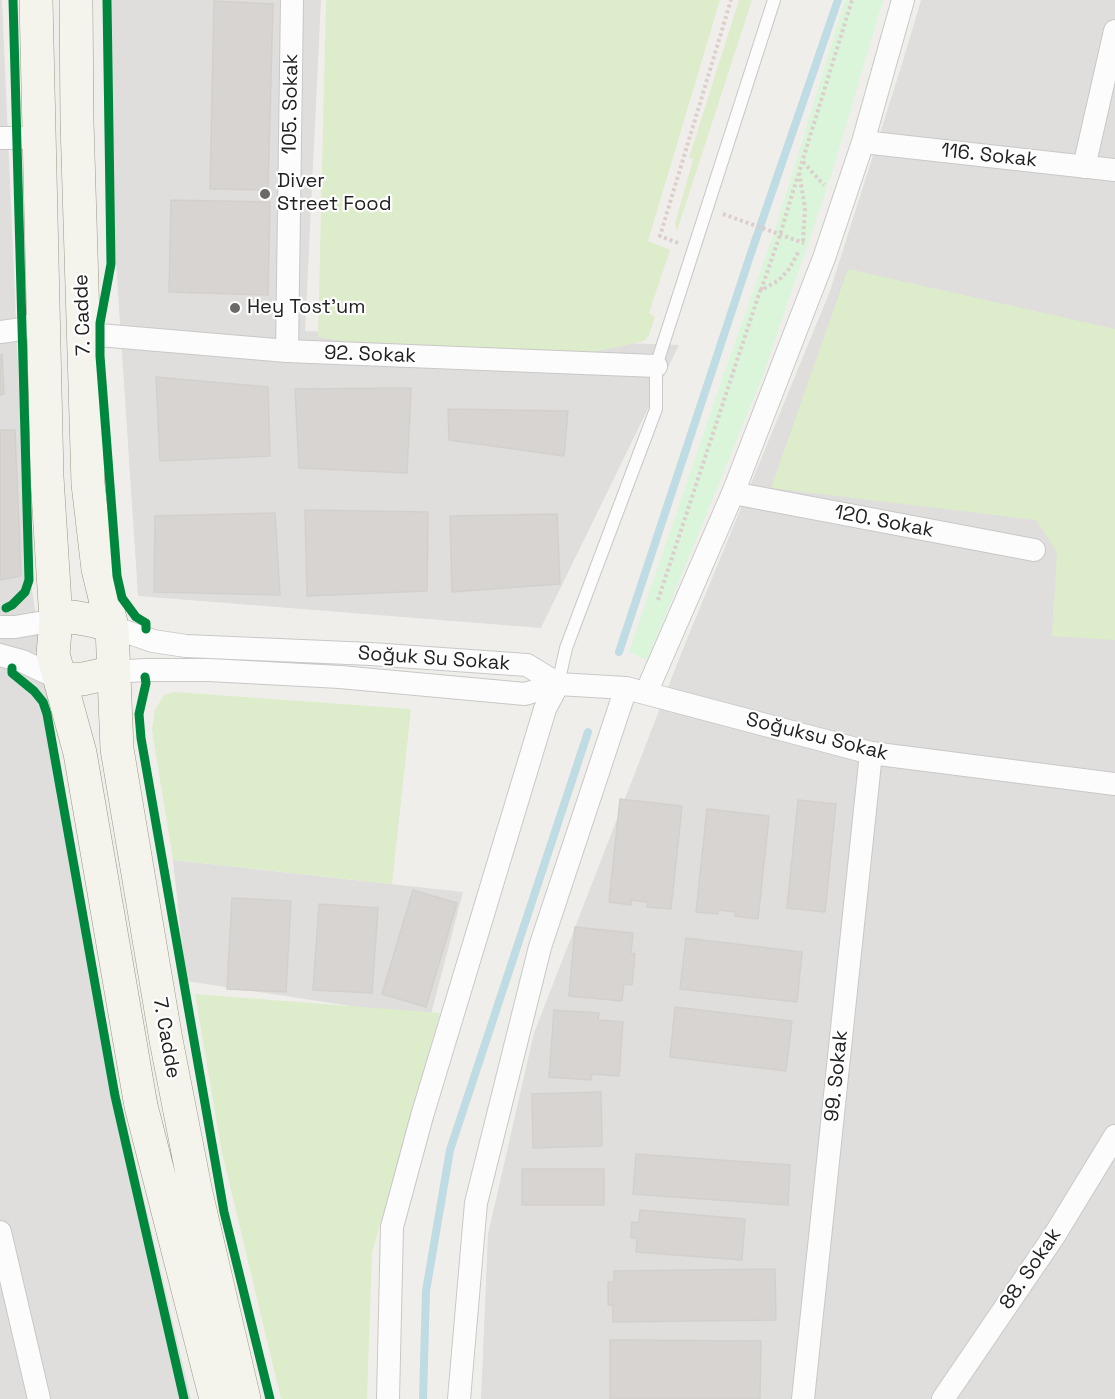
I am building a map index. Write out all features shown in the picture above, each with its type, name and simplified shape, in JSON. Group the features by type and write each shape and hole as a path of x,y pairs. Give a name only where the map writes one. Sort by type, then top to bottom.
{"main road":[{"name":"7. Cadde","path":"36,0 47,477 56,620"},
{"name":"7. Cadde","path":"76,0 77,122 88,484 98,569 112,627"},
{"path":"73,617 112,627 114,672 83,679 60,679 53,654 56,620 73,617"},
{"name":"7. Cadde","path":"114,672 117,749 166,1040 196,1193 243,1399"},
{"name":"7. Cadde","path":"60,679 80,753 141,1106 216,1399"}],"street":[{"name":"105. Sokak","path":"288,351 292,0"},
{"path":"459,1399 476,1203 540,947 636,691 733,493 824,258 863,142 903,0"},
{"path":"1084,167 1115,31"},
{"path":"0,138 39,138"},
{"name":"116. Sokak","path":"863,142 1115,170"},
{"path":"0,332 22,329 44,319"},
{"name":"92. Sokak","path":"84,335 288,351 656,366"},
{"name":"120. Sokak","path":"733,493 1034,550"},
{"path":"0,627 15,627 56,620"},
{"name":"Soğuk Su Sokak","path":"112,627 153,641 186,646 371,654 527,665 558,684"},
{"path":"0,656 22,662 60,679"},
{"name":"Soğuk Su Sokak","path":"114,672 177,670 280,674 525,694 558,684"},
{"path":"388,1399 392,1227 422,1116 542,720 558,684"},
{"name":"Soğuksu Sokak","path":"558,684 636,691 871,753 1115,784"},
{"name":"99. Sokak","path":"803,1399 871,753"},
{"name":"88. Sokak","path":"943,1399 1054,1236 1115,1136"},
{"path":"0,1232 39,1399"}],"lane":[{"path":"558,684 566,648 656,409 656,366 774,0"}],"path":[{"path":"660,236 731,0"},
{"path":"655,611 780,235 852,0"},
{"path":"760,291 779,280 789,269 803,243 805,208 799,172"},
{"path":"706,208 780,235"}],"shaded area":[{"path":"0,0 2,0 26,550 86,953 191,1399 0,1399"},
{"path":"112,0 321,0 305,331 679,345 541,628 138,596 113,217"},
{"path":"921,0 1115,0 1115,1399 481,1399 488,1234 534,1033 681,654 830,291"},
{"path":"173,860 463,892 430,1018 186,981"}],"green space":[{"path":"326,0 720,0 648,241 670,250 649,313 655,317 649,335 644,341 594,352 348,342 318,337"},
{"path":"739,0 752,0 677,231 675,224 693,159 689,158"},
{"path":"845,0 883,0 830,179 763,375 647,660 629,652 776,227"},
{"path":"848,269 1115,329 1115,640 1052,636 1057,552 1036,520 771,488"},
{"path":"174,692 411,709 392,884 173,860 152,730 155,710 164,695"},
{"path":"195,994 440,1013 372,1253 367,1399 281,1399 221,1148"}],"building":[{"path":"214,1 273,4 268,190 210,189"},
{"path":"171,200 270,202 268,295 169,292"},
{"path":"2,354 4,394 0,395 0,355"},
{"path":"156,377 268,387 270,456 160,461"},
{"path":"411,388 407,473 299,468 295,389"},
{"path":"448,409 568,411 564,456 449,440"},
{"path":"0,430 15,430 21,576 0,580"},
{"path":"305,510 428,512 427,591 307,596"},
{"path":"275,513 280,595 154,592 155,516"},
{"path":"557,514 560,584 452,592 450,516"},
{"path":"620,799 682,806 671,909 647,907 648,902 631,900 631,905 609,902"},
{"path":"798,800 836,804 825,912 787,908"},
{"path":"707,809 769,816 758,919 735,916 735,912 718,910 718,914 696,912"},
{"path":"413,890 457,903 426,1007 382,994"},
{"path":"232,898 291,901 286,992 227,989"},
{"path":"319,904 378,908 372,993 313,990"},
{"path":"575,927 633,933 631,953 635,954 632,985 624,984 622,1001 569,996"},
{"path":"686,938 802,952 797,1002 680,989"},
{"path":"675,1007 792,1021 786,1071 670,1057"},
{"path":"554,1010 599,1013 598,1020 623,1022 619,1076 592,1074 591,1080 549,1077"},
{"path":"601,1092 602,1146 533,1148 532,1094"},
{"path":"636,1154 790,1165 788,1205 633,1194"},
{"path":"522,1169 604,1169 604,1205 522,1205"},
{"path":"640,1210 745,1219 742,1260 636,1252 637,1238 631,1238 632,1222 639,1223"},
{"path":"775,1269 776,1320 613,1322 613,1305 608,1305 608,1282 614,1282 614,1271"},
{"path":"610,1340 761,1341 760,1399 610,1399"}],"waterway":[{"path":"619,652 751,253 838,0"},
{"path":"423,1399 426,1291 450,1150 588,732"}],"cycle path":[{"path":"6,608 25,592 29,580 13,0"},
{"path":"107,0 111,264 100,323 100,356 117,576 122,598 136,617 146,623 146,629"},
{"path":"12,668 12,673 34,691 43,702 47,714 115,1096 184,1399"},
{"path":"145,677 146,683 139,714 141,738 224,1212 270,1399"}],"place":[{"name":"Diver Street Food","path":"265,194"},
{"name":"Hey Tost'um","path":"235,308"}]}
